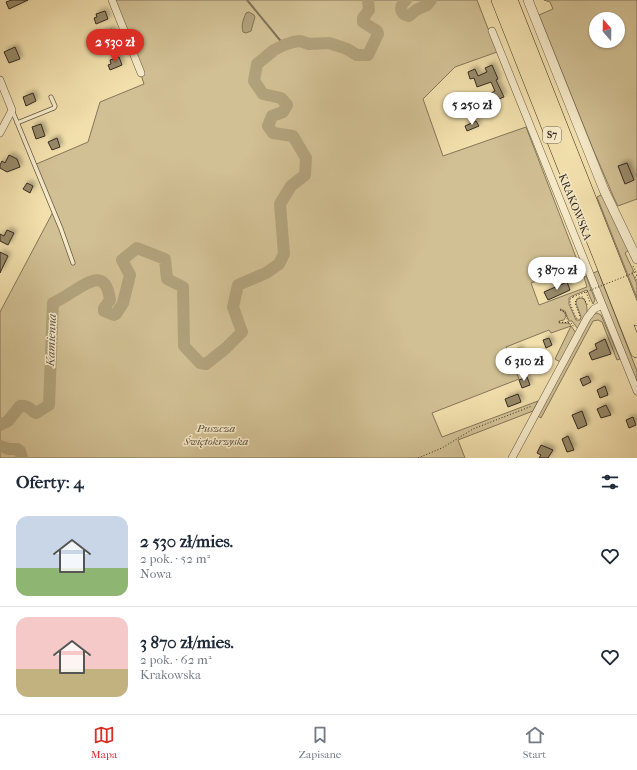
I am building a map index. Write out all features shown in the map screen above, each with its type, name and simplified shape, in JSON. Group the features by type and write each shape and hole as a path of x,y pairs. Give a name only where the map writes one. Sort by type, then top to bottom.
{"highway":[{"name":"S7","path":"498,0 637,351"},
{"name":"S7","path":"511,0 637,319"}],"street":[{"path":"112,0 141,73"},
{"path":"529,3 604,190 637,259"},
{"name":"KRAKOWSKA","path":"492,31 637,391"},
{"path":"0,80 12,110 0,133"},
{"path":"512,458 591,308 602,305"}],"lane":[{"path":"17,123 54,108 55,106 51,96"},
{"path":"12,110 73,263"}],"path":[{"path":"591,308 589,308 585,298 580,297 575,300 580,317 577,319 570,300 573,297 636,272 637,275 635,276 637,281"},
{"path":"586,292 591,308"},
{"path":"559,322 569,322 565,312 560,310"},
{"path":"418,458 442,448 473,429 542,402"}],"green space":[{"name":"Puszcza Świętokrzyska","path":"113,0 477,0 497,52 455,67 423,99 443,156 526,127 579,265 531,283 539,305 587,287 584,277 586,276 595,300 593,304 587,290 569,298 569,304 576,320 580,320 581,317 576,303 577,299 584,299 586,304 586,315 578,329 572,321 569,321 565,311 560,309 566,316 564,320 559,321 559,323 569,323 576,333 560,362 555,359 571,326 551,333 549,330 506,347 519,379 432,413 442,437 538,401 533,411 458,440 465,458 0,458 0,312 53,212 34,165 88,142 100,102 144,84 130,42"},
{"path":"544,0 637,0 637,199 618,206 614,198 539,15 553,9 550,2"},
{"path":"603,194 629,250 625,253 634,272 632,272 637,284 637,298 597,197"},
{"path":"598,271 637,371 637,382 591,274"},
{"path":"597,313 601,315 620,359 617,360 602,322 598,320 593,321 541,418 538,416 591,316"}],"shaded area":[{"path":"249,12 255,17 251,31 246,33 243,32 242,25 246,13"}],"building":[{"path":"12,0 28,0 9,9 6,2"},
{"path":"105,11 108,19 96,24 94,18 97,17 96,14"},
{"path":"112,29 115,37 103,42 100,33"},
{"path":"15,47 20,59 9,63 4,52"},
{"path":"119,57 122,65 110,70 108,65 111,64 110,60"},
{"path":"492,65 498,79 496,80 504,97 494,101 491,93 495,91 491,82 477,87 474,78 470,79 468,72 475,69 478,76 487,72 485,68"},
{"path":"33,93 36,101 26,106 23,97"},
{"path":"476,121 479,126 467,131 465,126"},
{"path":"41,124 45,136 36,139 32,127"},
{"path":"57,138 60,147 52,150 48,142"},
{"path":"9,155 17,159 20,167 7,172 0,168 0,165 2,161 5,163"},
{"path":"627,163 634,180 625,184 618,166"},
{"path":"27,183 33,186 30,193 23,189"},
{"path":"7,230 14,233 8,245 0,241 0,234 4,236"},
{"path":"0,252 8,256 0,273"},
{"path":"567,282 570,290 548,300 544,292"},
{"path":"549,338 552,345 546,348 543,340"},
{"path":"605,339 611,354 592,360 589,353 597,349 595,344"},
{"path":"519,348 528,368 524,370 515,350"},
{"path":"588,376 591,382 583,386 580,379"},
{"path":"527,377 530,385 522,388 519,380"},
{"path":"605,386 608,395 600,398 597,390"},
{"path":"518,394 521,402 508,407 505,399"},
{"path":"606,405 611,415 601,418 597,409"},
{"path":"582,411 587,425 578,429 572,415"},
{"path":"633,417 636,425 629,428 626,420"},
{"path":"568,436 574,450 567,452 562,439"},
{"path":"541,445 553,450 548,458 539,458 541,455 537,453"}],"waterway":[{"path":"247,0 284,45"},
{"name":"Kamienna","path":"0,425 8,421 20,406 28,407 36,413 49,405 53,303 85,284 96,280 105,284 108,290 110,300 104,308 104,311 114,315 116,314 123,303 130,275 122,260 137,248 165,259 167,279 183,287 184,346 200,363 206,364 226,348 242,332 233,307 238,285 266,273 279,264 284,254 280,204 291,186 305,175 306,158 293,136 273,133 268,126 272,116 283,112 287,105 281,98 263,94 254,81 257,64 274,50 284,45 300,41 309,44 329,43 347,49 357,55 368,55 378,34 377,31 363,22 363,18 369,10 368,0"},
{"name":"Kamienna","path":"406,0 402,5 401,10 403,14 409,16 416,10 427,5 431,0"},
{"name":"Kamienna","path":"0,446 9,449 17,449 20,451 22,458"}]}
